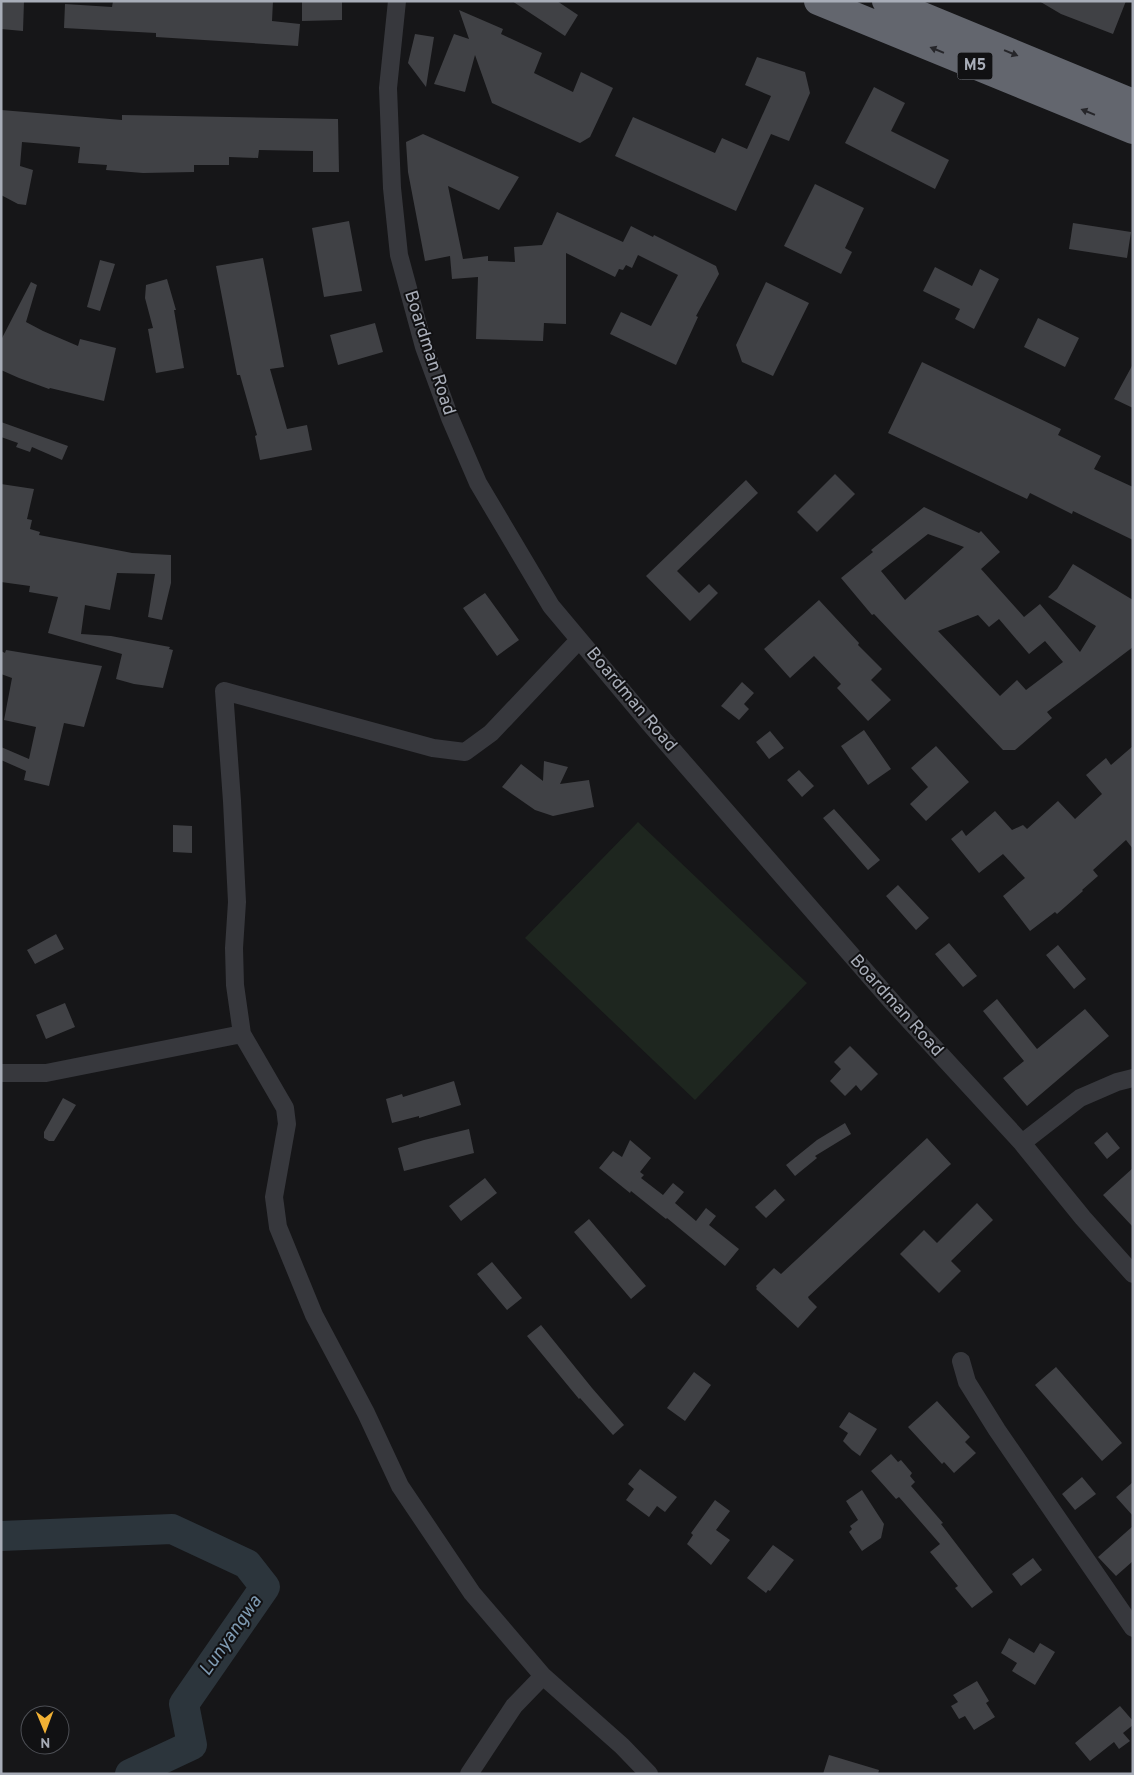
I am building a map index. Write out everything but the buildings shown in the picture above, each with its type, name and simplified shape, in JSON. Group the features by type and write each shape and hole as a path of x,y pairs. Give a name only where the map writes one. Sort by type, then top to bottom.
{"highway":[{"name":"M5","path":"818,1 1133,130"},
{"name":"M5","path":"886,1 1133,104"}],"street":[{"name":"Boardman Road","path":"397,1 388,88 392,188 399,255 422,338 450,418 478,483 551,606 579,640 894,1004 1022,1144 1083,1218 1133,1274"},
{"path":"579,640 491,733 465,752 433,748 224,691 237,902 234,948 235,985 242,1034 285,1108 287,1124 274,1197 278,1227 314,1315 366,1413 400,1486 472,1594 543,1676 622,1746 649,1774"},
{"path":"1,1072 46,1073 242,1034"},
{"path":"1022,1144 1080,1098 1117,1082 1133,1078"},
{"path":"961,1361 967,1382 997,1430 1133,1628"},
{"path":"469,1774 514,1706 543,1676"}],"shaded area":[{"path":"638,822 807,983 695,1100 525,938"}],"waterway":[{"name":"Lunyangwa","path":"1,1536 172,1529 247,1564 265,1587 184,1704 192,1745 130,1774"}]}
